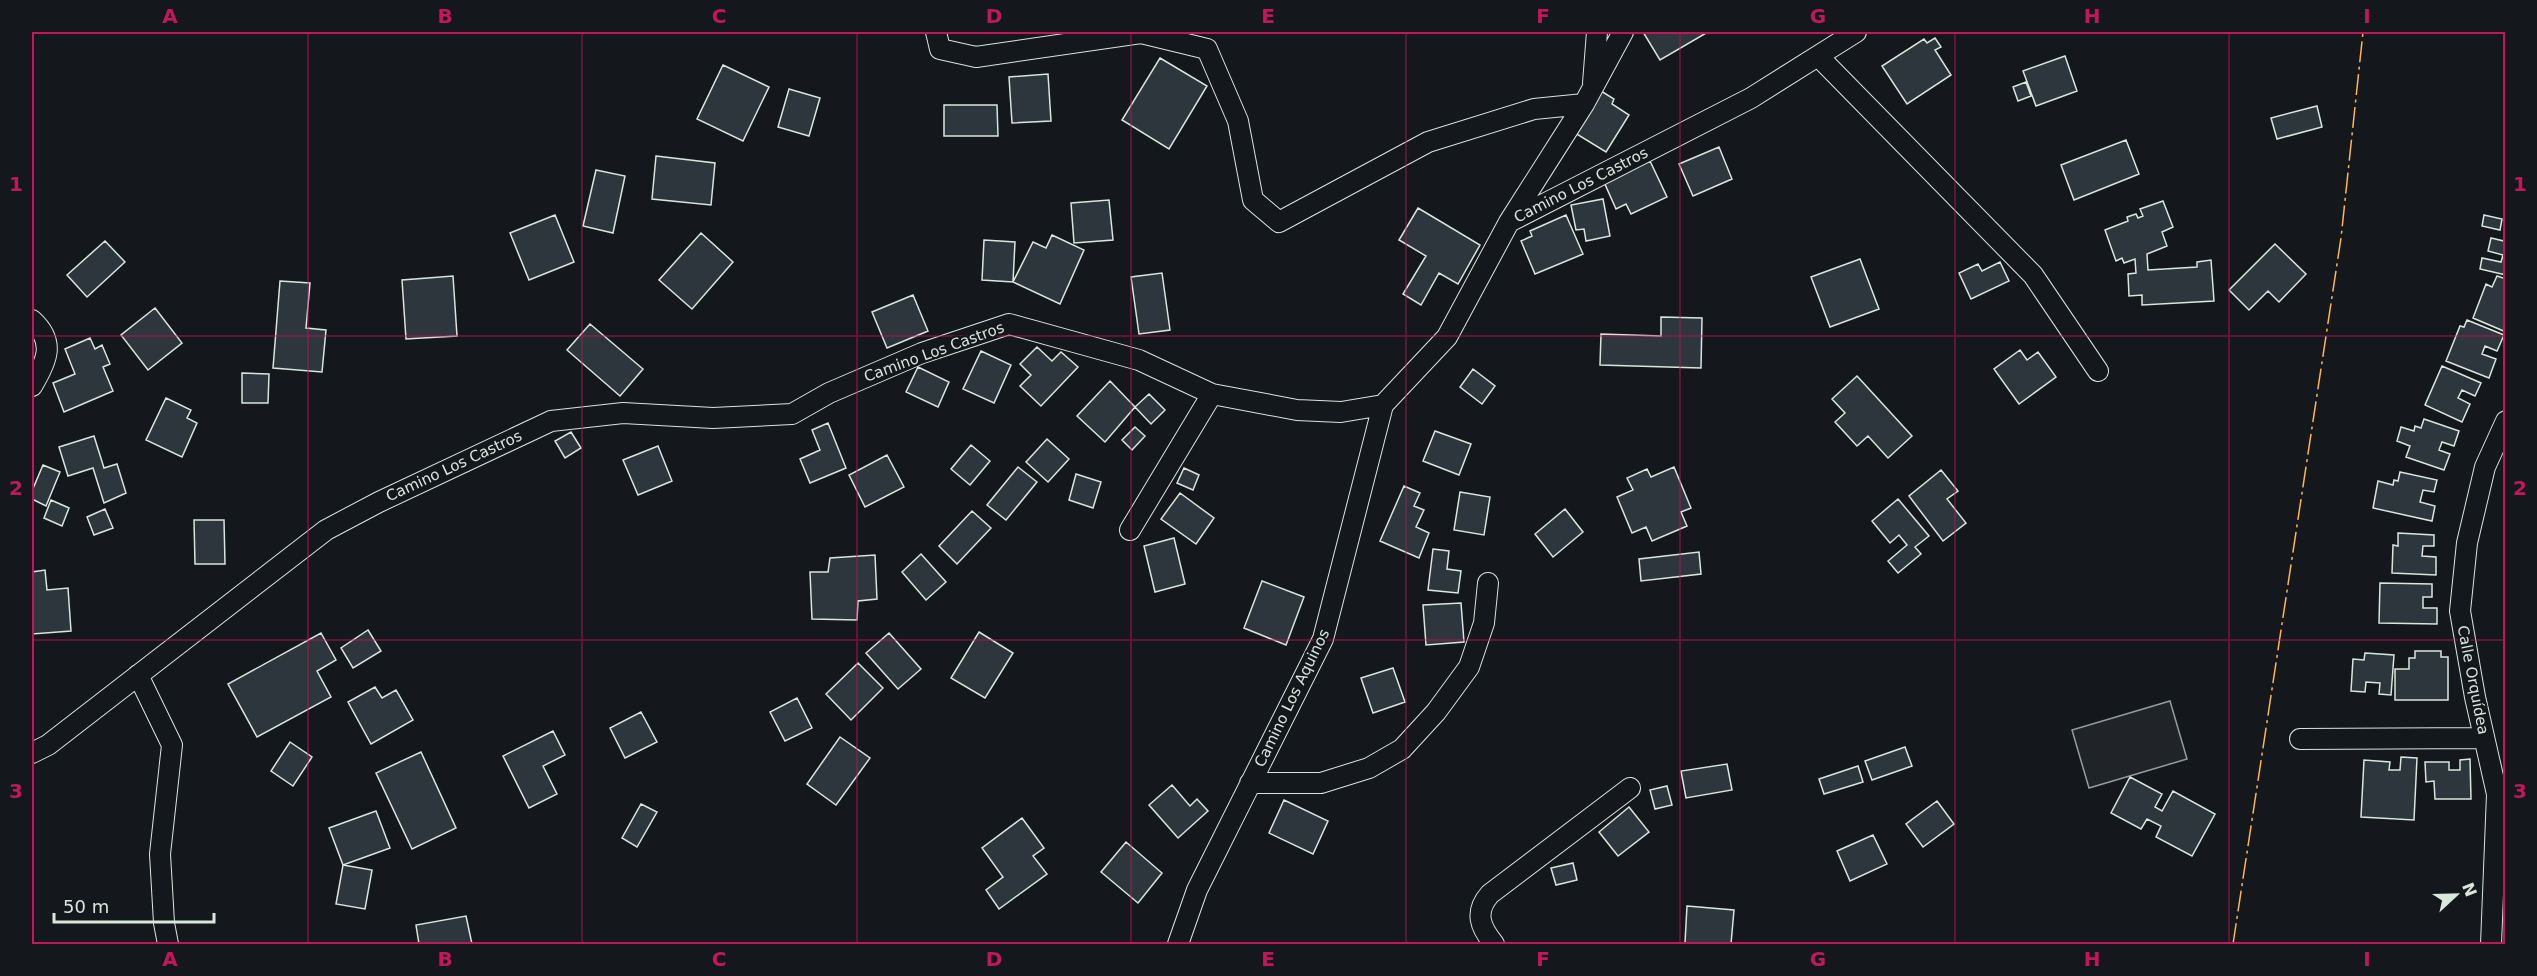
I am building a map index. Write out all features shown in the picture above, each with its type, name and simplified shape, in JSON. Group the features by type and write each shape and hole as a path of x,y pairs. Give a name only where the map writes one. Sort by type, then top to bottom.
{"street":[{"path":"936,32 940,49 976,57 1141,33 1207,49 1238,121 1252,200 1279,222 1428,142 1534,109 1588,97"},
{"path":"1588,97 1597,32"},
{"path":"1509,222 1588,97 1623,32"},
{"name":"Camino Los Castros","path":"32,753 48,745 326,530 379,502 551,421 623,413 713,418 792,414 829,393 922,353 1009,324 1139,360 1212,394 1297,410 1341,412 1383,405 1447,337 1509,222 1751,98 1856,32"},
{"path":"1818,56 2033,275 2098,370"},
{"path":"32,320 42,329 48,351 42,369 32,386"},
{"path":"1130,530 1212,394"},
{"name":"Camino Los Aquinos","path":"1178,945 1197,890 1323,639 1383,405"},
{"name":"Calle Orquídea","path":"2491,945 2497,794 2460,611 2467,543 2474,511 2485,467 2505,421"},
{"path":"1250,783 1321,783 1369,768 1402,749 1436,712 1469,667 1484,623 1488,583"},
{"path":"138,675 172,745 160,854 164,923 168,945"},
{"path":"2300,739 2484,738"},
{"path":"1494,945 1479,919 1481,905 1490,894 1630,788"}],"shaded area":[{"path":"2170,701 2187,759 2089,788 2072,730"}],"building":[{"path":"1643,32 1708,32 1660,60"},
{"path":"1935,38 1941,47 1935,50 1951,75 1907,104 1882,66 1924,39 1927,43"},
{"path":"2065,56 2077,91 2036,106 2023,71"},
{"path":"1160,58 1207,86 1169,149 1122,120"},
{"path":"723,65 769,87 743,141 697,119"},
{"path":"1048,74 1051,121 1012,123 1009,77"},
{"path":"2026,82 2031,96 2018,101 2013,87"},
{"path":"789,89 820,98 809,136 778,127"},
{"path":"1601,91 1614,99 1612,104 1629,115 1606,152 1575,133"},
{"path":"944,105 997,105 998,136 944,136"},
{"path":"2317,106 2322,127 2277,139 2271,118"},
{"path":"2126,140 2139,174 2074,200 2061,165"},
{"path":"1719,147 1732,179 1693,196 1679,164"},
{"path":"656,156 715,163 711,205 652,199"},
{"path":"1650,161 1667,197 1631,214 1626,204 1616,209 1604,182"},
{"path":"596,170 625,176 613,233 583,226"},
{"path":"1603,199 1610,236 1586,241 1584,229 1576,230 1571,205"},
{"path":"1109,200 1113,240 1074,243 1071,203"},
{"path":"2163,201 2173,227 2162,232 2167,246 2147,254 2148,270 2197,267 2197,262 2211,260 2214,301 2142,305 2142,295 2129,296 2128,274 2136,273 2135,259 2124,263 2122,258 2116,261 2105,230 2128,221 2127,217 2136,214 2138,218 2143,216 2140,209"},
{"path":"1418,208 1480,245 1458,284 1439,273 1421,305 1403,294 1426,256 1399,240"},
{"path":"555,215 574,262 529,280 510,233"},
{"path":"1566,215 1583,254 1535,274 1521,241 1532,236 1530,231"},
{"path":"2484,215 2502,219 2500,230 2482,226"},
{"path":"701,233 733,262 692,309 659,280"},
{"path":"1052,235 1084,250 1060,304 1013,282 1033,242 1046,248"},
{"path":"2506,236 2506,275 2480,269 2482,258 2501,262 2503,255 2488,251 2491,238 2504,241"},
{"path":"984,240 1015,242 1013,282 982,280"},
{"path":"105,241 125,262 87,297 67,275"},
{"path":"2275,244 2306,274 2279,302 2268,291 2249,310 2229,290"},
{"path":"1860,259 1879,309 1830,327 1811,277"},
{"path":"2000,262 2009,281 1971,299 1959,273 1978,264 1982,271"},
{"path":"1162,273 1170,330 1139,334 1131,277"},
{"path":"453,276 457,336 406,339 402,280"},
{"path":"2497,276 2506,279 2506,332 2473,318 2486,284 2492,287"},
{"path":"280,281 310,283 306,328 326,330 322,372 273,368"},
{"path":"913,295 928,331 887,348 872,312"},
{"path":"155,308 182,343 148,370 121,335"},
{"path":"1661,317 1702,318 1701,368 1600,365 1601,334 1661,336"},
{"path":"2467,320 2504,335 2497,351 2485,346 2482,354 2496,359 2489,378 2446,361 2460,326 2464,327"},
{"path":"590,324 643,369 620,396 567,350"},
{"path":"90,338 95,349 102,345 110,364 103,367 113,391 64,412 53,383 75,374 65,349"},
{"path":"1037,347 1052,361 1061,352 1078,367 1041,406 1020,386 1031,375 1020,364"},
{"path":"2020,350 2027,360 2038,352 2056,377 2019,404 1994,369"},
{"path":"981,351 1011,365 994,403 963,389"},
{"path":"2442,366 2481,383 2475,396 2462,390 2458,398 2470,404 2462,422 2425,405"},
{"path":"918,367 949,382 938,407 906,392"},
{"path":"1473,369 1495,386 1482,404 1460,387"},
{"path":"242,373 269,374 268,403 242,403"},
{"path":"1857,376 1912,436 1888,458 1868,436 1857,446 1835,422 1845,413 1832,399"},
{"path":"1110,381 1135,407 1105,442 1077,416"},
{"path":"1149,394 1165,410 1151,424 1135,407"},
{"path":"166,398 191,410 187,418 197,423 182,457 146,440"},
{"path":"2424,419 2459,431 2454,446 2442,442 2439,450 2450,454 2444,470 2406,457 2410,446 2397,441 2401,427 2414,431 2415,426 2421,428"},
{"path":"828,423 846,468 810,483 800,459 820,450 812,430"},
{"path":"1135,427 1145,436 1132,450 1122,440"},
{"path":"1435,431 1471,444 1459,475 1423,461"},
{"path":"571,432 581,448 565,458 555,441"},
{"path":"94,436 104,468 117,464 126,493 104,503 93,468 68,476 59,447"},
{"path":"1047,439 1069,459 1048,482 1026,462"},
{"path":"971,445 990,461 970,485 951,469"},
{"path":"658,446 672,481 638,495 623,460"},
{"path":"887,455 904,487 865,507 849,475"},
{"path":"43,465 60,472 46,506 32,499 32,491"},
{"path":"1018,467 1037,482 1006,520 987,505"},
{"path":"1674,467 1691,508 1681,512 1687,526 1652,541 1646,527 1632,533 1617,497 1633,490 1627,478 1647,469 1651,477"},
{"path":"1184,468 1199,475 1193,490 1177,483"},
{"path":"1941,470 1958,491 1947,499 1966,523 1943,541 1909,496"},
{"path":"2400,472 2437,480 2434,492 2423,490 2420,502 2435,506 2432,521 2373,508 2378,481 2393,485 2394,480 2398,481"},
{"path":"1076,474 1101,482 1093,508 1069,500"},
{"path":"1404,486 1420,493 1414,506 1424,510 1416,527 1429,533 1419,558 1380,541"},
{"path":"1460,492 1490,497 1484,535 1454,530"},
{"path":"1180,493 1214,518 1196,544 1161,519"},
{"path":"1898,499 1929,536 1915,547 1921,554 1898,573 1888,561 1907,545 1899,535 1890,543 1872,521"},
{"path":"51,500 69,508 62,526 44,518"},
{"path":"105,509 113,528 94,535 87,517"},
{"path":"1565,509 1583,532 1553,557 1535,534"},
{"path":"972,511 991,528 957,564 939,546"},
{"path":"194,520 224,520 225,564 195,564"},
{"path":"2398,533 2434,535 2434,546 2423,546 2422,556 2436,557 2436,575 2392,573 2393,545 2398,546"},
{"path":"1174,538 1185,584 1155,592 1144,546"},
{"path":"1433,549 1449,551 1447,569 1461,571 1458,593 1428,590"},
{"path":"1699,552 1701,574 1641,581 1639,559"},
{"path":"921,554 946,582 926,600 902,572"},
{"path":"875,555 877,599 858,601 857,620 812,619 810,572 828,572 830,558"},
{"path":"45,570 47,590 68,588 71,631 32,634 32,572"},
{"path":"1262,581 1304,597 1286,645 1244,628"},
{"path":"2380,583 2432,584 2432,597 2423,597 2423,608 2437,608 2437,624 2379,623"},
{"path":"1461,603 1464,642 1426,645 1423,605"},
{"path":"368,630 381,651 353,668 341,648"},
{"path":"979,632 1013,653 985,698 951,678"},
{"path":"321,633 336,660 317,671 331,697 257,737 228,684"},
{"path":"889,633 921,669 898,689 866,653"},
{"path":"2415,651 2441,651 2441,657 2448,657 2448,700 2395,700 2395,669 2409,669 2409,658 2415,658"},
{"path":"2365,653 2394,655 2391,695 2379,694 2380,683 2366,682 2365,692 2351,691 2353,659 2364,660"},
{"path":"858,663 883,688 851,720 826,694"},
{"path":"1393,668 1405,702 1373,713 1361,678"},
{"path":"375,687 382,698 396,690 413,720 371,744 348,702"},
{"path":"797,698 812,728 785,741 770,712"},
{"path":"641,712 657,742 625,758 610,728"},
{"path":"553,731 565,755 543,766 557,794 529,808 503,756"},
{"path":"840,737 870,758 836,805 807,784"},
{"path":"290,742 312,757 293,786 271,771"},
{"path":"1905,747 1912,766 1872,780 1865,761"},
{"path":"421,752 456,828 412,849 376,773"},
{"path":"2401,757 2417,758 2414,820 2361,817 2364,760 2390,762 2389,770 2400,770"},
{"path":"2470,759 2471,799 2435,799 2434,781 2426,782 2425,762 2449,762 2449,770 2460,770 2460,760"},
{"path":"1727,764 1732,790 1686,798 1681,771"},
{"path":"1858,766 1863,782 1824,794 1819,779"},
{"path":"2130,777 2162,794 2155,807 2162,811 2173,791 2215,814 2192,856 2156,837 2161,826 2147,819 2141,829 2111,813"},
{"path":"1172,785 1190,806 1197,799 1208,811 1178,838 1149,805"},
{"path":"1667,786 1672,805 1655,809 1650,790"},
{"path":"1284,800 1328,821 1313,854 1269,833"},
{"path":"1937,801 1954,824 1923,847 1906,824"},
{"path":"641,804 657,812 637,847 622,838"},
{"path":"1629,807 1649,832 1618,856 1599,832"},
{"path":"376,811 390,848 343,865 329,828"},
{"path":"1022,818 1044,848 1033,856 1047,874 999,909 986,890 1003,877 982,848"},
{"path":"1873,835 1887,864 1850,881 1837,851"},
{"path":"1126,842 1162,873 1138,903 1101,872"},
{"path":"1573,863 1577,880 1556,885 1551,868"},
{"path":"343,865 372,870 365,909 336,904"},
{"path":"1687,906 1734,910 1731,944 1685,943"},
{"path":"466,916 472,944 419,944 416,925"}],"power":[{"path":"2233,944 2341,238 2363,32"}]}
